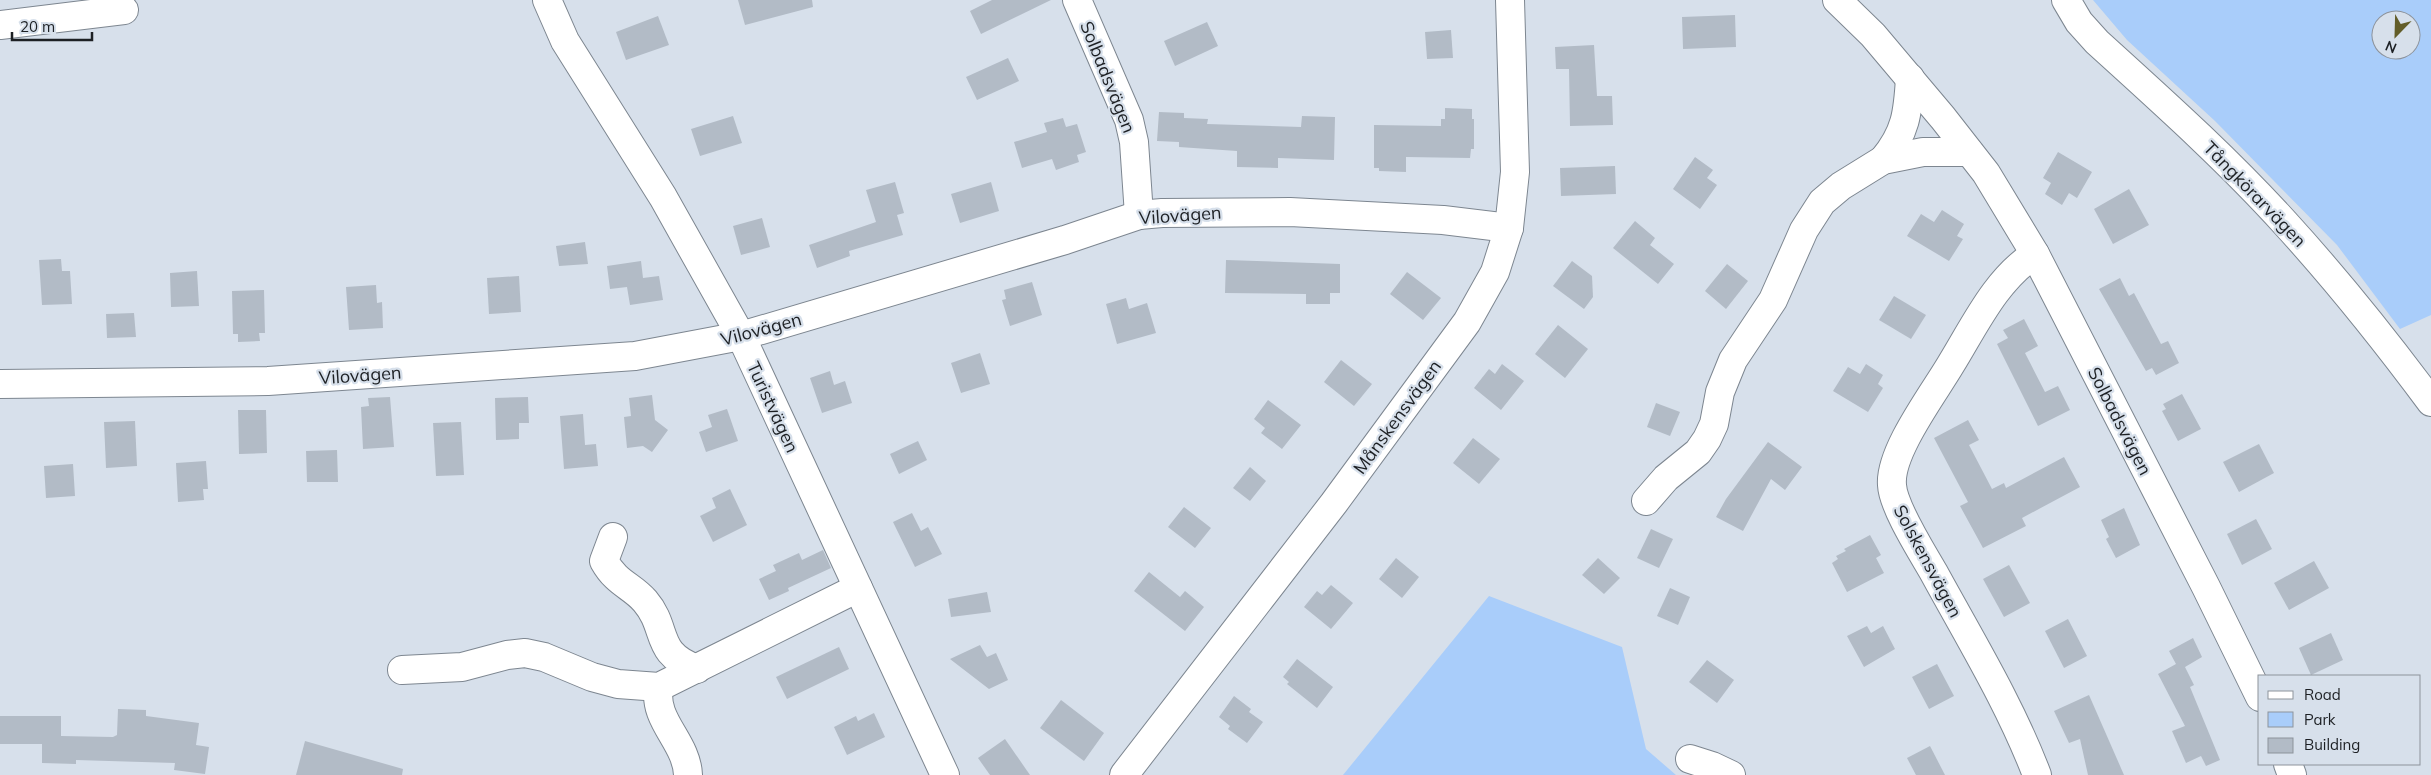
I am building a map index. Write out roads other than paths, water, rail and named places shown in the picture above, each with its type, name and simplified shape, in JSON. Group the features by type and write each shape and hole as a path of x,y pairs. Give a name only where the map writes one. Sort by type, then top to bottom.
{"street":[{"name":"Turistvägen","path":"547,0 565,41 663,197 741,336 945,775"},
{"name":"Solbadsvägen","path":"1077,0 1129,120 1134,142 1140,215"},
{"name":"Månskensvägen","path":"1124,775 1334,502 1467,322 1495,272 1509,228 1515,172 1510,0"},
{"name":"Solbadsvägen","path":"1837,0 1873,35 1986,173 2035,254 2206,587 2258,693"},
{"name":"Tångkörarvägen","path":"2066,0 2079,22 2097,42 2227,163 2285,222 2383,337 2431,402"},
{"path":"0,24 124,10"},
{"path":"1883,160 1901,135 1908,112 1910,78"},
{"path":"1646,501 1666,478 1698,452 1707,439 1714,424 1720,392 1734,360 1773,300 1812,216 1822,202 1841,186 1883,160 1923,152 1969,152"},
{"name":"Vilovägen","path":"0,384 268,381 634,356 741,336 1066,240 1140,215 1194,211 1290,212 1443,220 1509,228"},
{"name":"Solskensvägen","path":"2035,254 2019,264 1975,324 1902,445 1893,470 1891,486 1898,506 2009,710 2037,775"},
{"path":"613,537 604,561 610,572 651,608 666,648 673,657 697,669"},
{"path":"402,670 462,667 507,655 525,653 544,657 592,677 618,684 659,687 858,588"},
{"path":"659,687 656,700 667,725 679,744 688,775"},
{"path":"1690,759 1731,775"}]}
